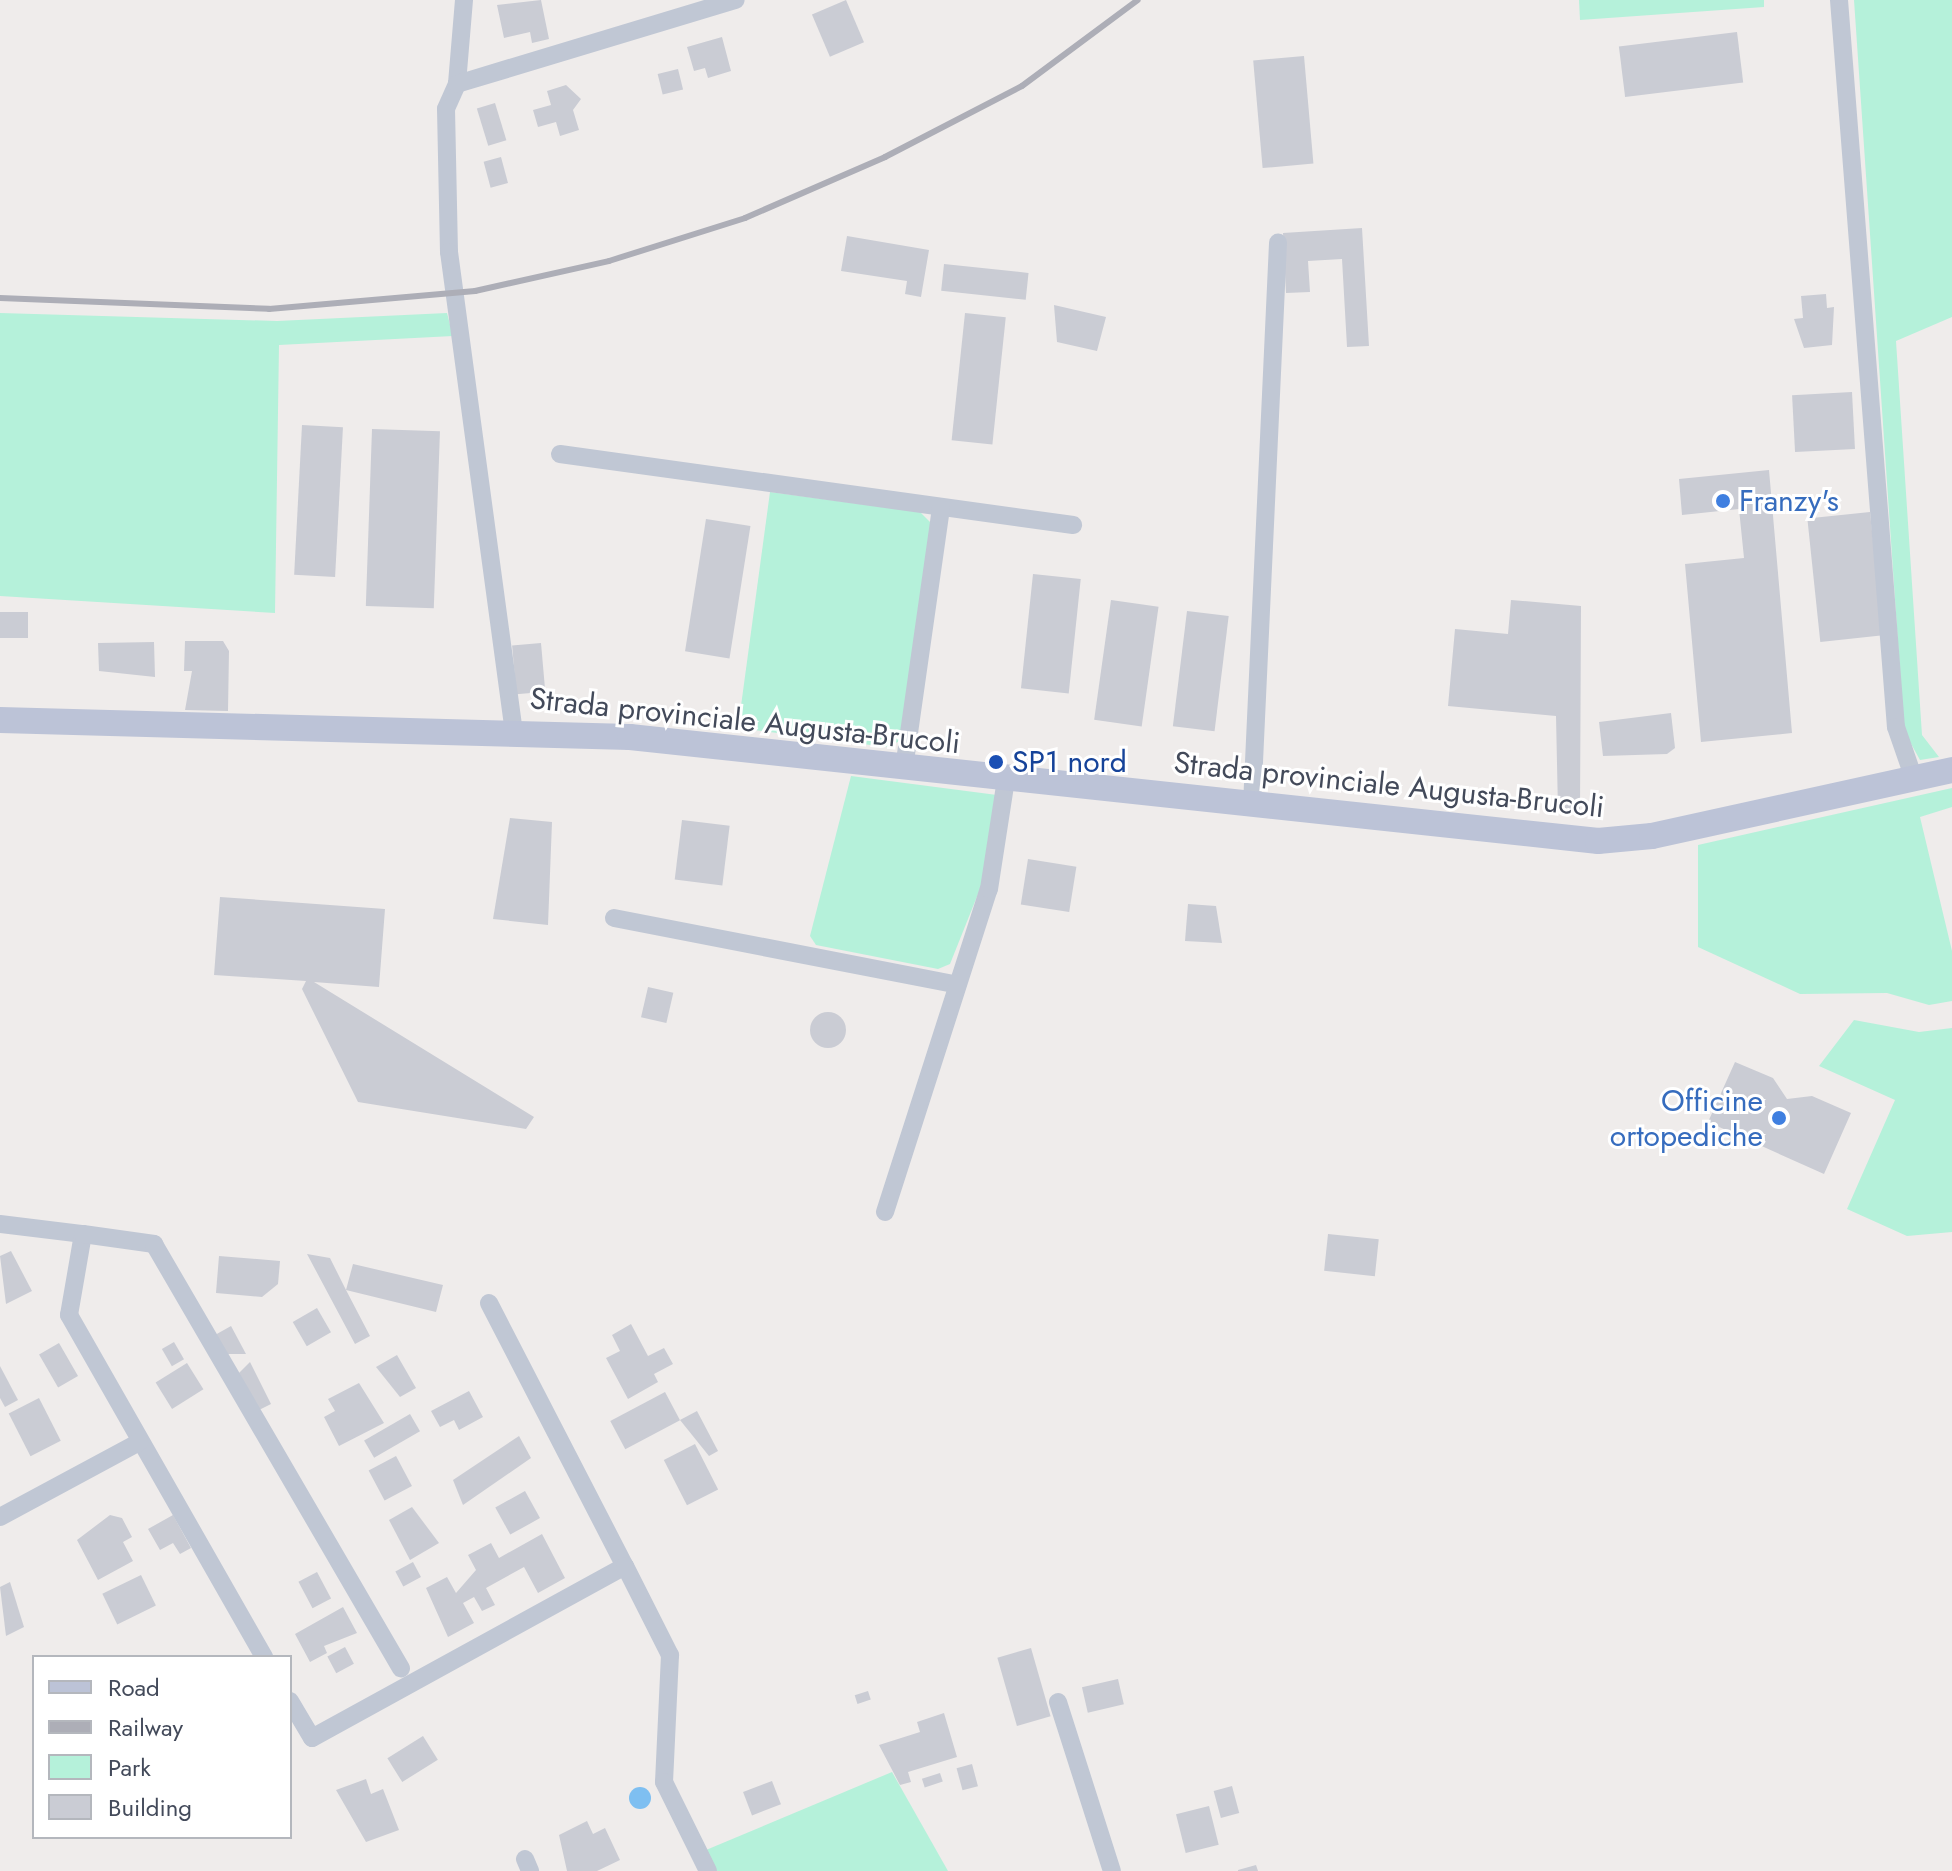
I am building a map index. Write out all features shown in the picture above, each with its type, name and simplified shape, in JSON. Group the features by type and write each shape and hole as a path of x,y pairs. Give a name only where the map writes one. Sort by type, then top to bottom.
{"main road":[{"name":"Strada provinciale Augusta-Brucoli","path":"0,720 514,730 1598,841 1652,836 1952,770"}],"street":[{"path":"464,0 457,84 446,109 449,252 514,730"},
{"path":"457,84 736,0"},
{"path":"1839,0 1896,727 1914,779"},
{"path":"1252,805 1278,243"},
{"path":"560,454 1073,525"},
{"path":"904,768 941,509"},
{"path":"885,1212 954,984 989,889 1006,779"},
{"path":"614,918 954,984"},
{"path":"0,1224 154,1244 401,1668"},
{"path":"83,1234 69,1315 263,1655"},
{"path":"489,1303 670,1655 664,1782 708,1871"},
{"path":"0,1517 139,1442"},
{"path":"292,1704 312,1738 625,1566"},
{"path":"1058,1702 1112,1871"}],"green space":[{"path":"1579,0 1764,0 1764,7 1580,20"},
{"path":"1854,0 1952,0 1952,317 1896,341 1922,735 1939,757 1920,760 1904,731"},
{"path":"0,313 277,321 447,313 453,336 279,345 275,613 0,596"},
{"path":"770,492 920,512 931,523 900,741 886,747 738,728"},
{"path":"851,776 997,795 986,874 950,964 938,969 816,945 810,936"},
{"path":"1952,788 1952,807 1920,817 1952,951 1952,1001 1929,1005 1887,993 1800,994 1698,947 1698,845"},
{"path":"1854,1020 1919,1032 1952,1028 1952,1232 1907,1236 1847,1209 1895,1100 1819,1066"},
{"path":"892,1772 948,1871 716,1871 706,1850"}],"water":[{"path":"640,1787 648,1790 651,1798 648,1806 640,1809 632,1806 629,1798 632,1790"}],"building":[{"path":"541,0 549,39 532,43 530,32 504,38 497,5"},
{"path":"846,0 864,42 830,57 812,14"},
{"path":"1737,32 1743,83 1625,97 1619,47"},
{"path":"722,37 731,71 708,78 705,68 694,71 687,47"},
{"path":"1304,56 1313,164 1263,168 1253,60"},
{"path":"678,69 683,89 663,94 658,74"},
{"path":"566,85 581,99 573,110 579,130 560,136 556,122 538,127 533,110 551,105 547,91"},
{"path":"495,103 506,140 488,146 477,109"},
{"path":"501,157 508,183 491,188 484,162"},
{"path":"1362,228 1369,346 1347,347 1342,259 1308,261 1310,292 1286,293 1283,233"},
{"path":"847,236 929,250 921,297 905,294 907,281 841,271"},
{"path":"944,264 1029,273 1026,300 941,291"},
{"path":"1826,294 1827,308 1834,307 1832,345 1804,348 1794,319 1803,318 1801,296"},
{"path":"1054,305 1106,317 1097,351 1057,342"},
{"path":"965,313 1006,317 992,445 952,440"},
{"path":"1852,392 1855,449 1795,452 1792,395"},
{"path":"302,425 343,427 335,577 294,575"},
{"path":"372,429 440,431 434,608 366,606"},
{"path":"1769,470 1792,733 1701,742 1685,564 1744,558 1739,509 1682,515 1679,479"},
{"path":"1870,512 1883,635 1820,642 1807,519"},
{"path":"706,519 750,526 729,658 685,651"},
{"path":"1033,574 1081,579 1069,693 1021,688"},
{"path":"1111,600 1159,607 1142,727 1094,720"},
{"path":"1511,600 1581,606 1580,813 1558,811 1556,716 1448,706 1455,629 1508,634"},
{"path":"1187,611 1229,616 1215,731 1173,726"},
{"path":"0,612 28,612 28,638 0,638"},
{"path":"185,641 223,641 229,651 228,711 185,710 192,671 184,671"},
{"path":"154,642 155,677 99,671 98,643"},
{"path":"541,643 545,692 516,694 512,646"},
{"path":"1671,713 1675,748 1667,754 1603,756 1599,722"},
{"path":"510,818 552,822 548,925 493,919"},
{"path":"682,820 730,826 722,885 675,880"},
{"path":"1028,859 1076,867 1069,912 1021,904"},
{"path":"220,897 385,909 379,987 314,982 534,1117 526,1129 358,1102 302,989 306,981 214,975"},
{"path":"1188,904 1216,906 1222,943 1185,941"},
{"path":"648,987 673,993 666,1023 641,1017"},
{"path":"828,1012 841,1017 846,1030 841,1043 828,1048 815,1043 810,1030 815,1017"},
{"name":"Officine ortopediche","path":"1735,1062 1773,1078 1787,1099 1812,1096 1851,1113 1824,1174 1708,1122"},
{"path":"1328,1234 1379,1239 1375,1276 1324,1271"},
{"path":"11,1251 32,1291 6,1304 0,1256"},
{"path":"307,1254 330,1258 370,1336 355,1344"},
{"path":"219,1256 280,1261 278,1284 262,1297 216,1293"},
{"path":"353,1264 443,1285 436,1312 346,1290"},
{"path":"317,1308 331,1332 307,1346 293,1322"},
{"path":"631,1324 648,1356 664,1348 673,1364 654,1374 658,1382 628,1399 606,1358 620,1351 612,1335"},
{"path":"231,1326 246,1354 227,1354 215,1335"},
{"path":"174,1342 184,1359 172,1366 162,1349"},
{"path":"59,1343 78,1376 58,1387 39,1354"},
{"path":"397,1355 416,1388 400,1397 376,1367"},
{"path":"250,1362 271,1404 259,1410 238,1374"},
{"path":"187,1363 203,1389 172,1409 156,1383"},
{"path":"0,1366 18,1400 5,1407 0,1398"},
{"path":"359,1383 384,1423 339,1446 324,1417 335,1411 328,1399"},
{"path":"469,1391 483,1417 459,1430 454,1420 440,1427 431,1411"},
{"path":"665,1392 680,1420 625,1449 610,1421"},
{"path":"39,1398 61,1441 30,1456 9,1413"},
{"path":"697,1411 718,1451 709,1456 680,1420"},
{"path":"410,1414 420,1431 374,1458 364,1440"},
{"path":"519,1436 531,1458 463,1505 453,1480"},
{"path":"695,1444 718,1489 687,1505 664,1460"},
{"path":"396,1456 412,1486 385,1501 369,1471"},
{"path":"525,1491 540,1518 510,1535 495,1507"},
{"path":"412,1507 439,1543 410,1560 389,1520"},
{"path":"110,1515 122,1518 132,1537 123,1542 133,1561 98,1580 77,1540"},
{"path":"173,1515 191,1548 180,1554 173,1543 160,1550 148,1529"},
{"path":"542,1534 565,1578 538,1593 524,1567 486,1588 495,1605 482,1611 474,1597 463,1603 474,1623 448,1637 426,1588 447,1577 456,1593 476,1570 468,1555 491,1543 499,1558"},
{"path":"413,1562 421,1577 403,1586 395,1571"},
{"path":"317,1572 331,1598 313,1608 298,1582"},
{"path":"141,1575 156,1606 117,1624 102,1594"},
{"path":"10,1582 24,1627 6,1636 0,1587"},
{"path":"343,1607 357,1633 324,1646 327,1653 310,1662 295,1634"},
{"path":"345,1647 354,1664 336,1673 327,1656"},
{"path":"1031,1648 1051,1716 1017,1726 997,1658"},
{"path":"1118,1679 1124,1704 1088,1713 1082,1687"},
{"path":"868,1691 871,1700 857,1704 855,1695"},
{"path":"944,1713 957,1757 908,1772 911,1782 900,1785 879,1745 920,1732 917,1722"},
{"path":"423,1736 438,1760 402,1782 387,1758"},
{"path":"972,1764 978,1786 962,1790 957,1768"},
{"path":"940,1773 943,1782 925,1787 922,1779"},
{"path":"366,1779 371,1794 383,1789 399,1830 366,1842 336,1790"},
{"path":"772,1781 781,1804 752,1815 743,1792"},
{"path":"1232,1786 1239,1813 1221,1818 1214,1791"},
{"path":"1209,1806 1219,1845 1186,1853 1176,1814"},
{"path":"587,1821 593,1834 605,1828 620,1860 597,1871 567,1871 559,1835"},
{"path":"1256,1865 1258,1871 1238,1871 1238,1870"}],"railway":[{"path":"0,298 269,309 475,291 609,261 745,218 885,157 1022,86 1138,0"}],"place":[{"name":"Franzy's","path":"1723,501"},
{"name":"SP1 nord","path":"996,762"},
{"name":"Officine ortopediche","path":"1779,1118"}]}
